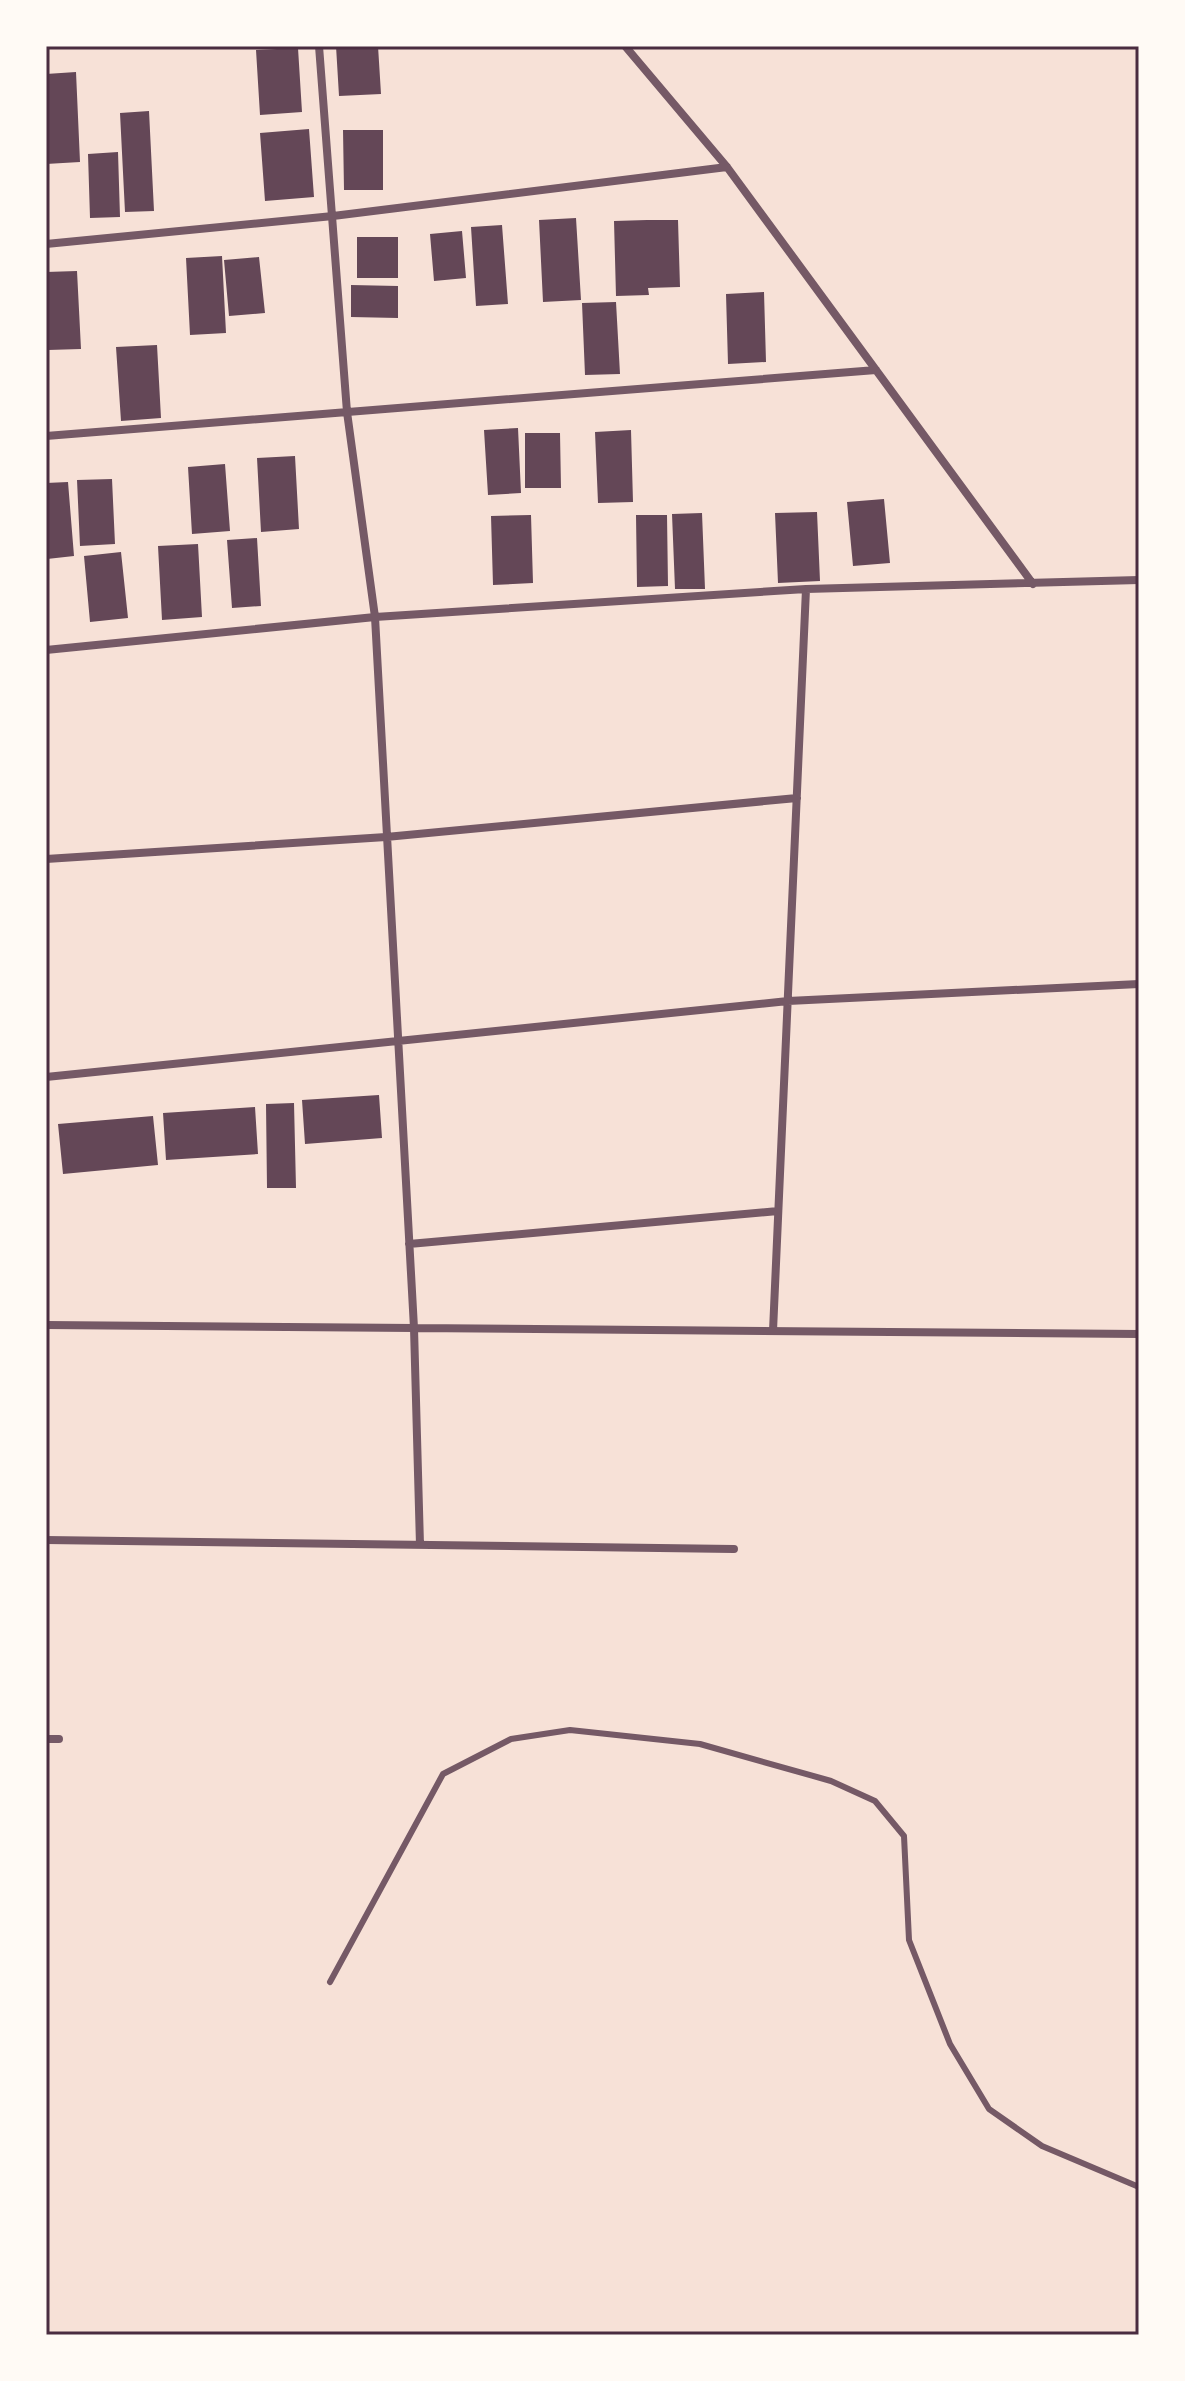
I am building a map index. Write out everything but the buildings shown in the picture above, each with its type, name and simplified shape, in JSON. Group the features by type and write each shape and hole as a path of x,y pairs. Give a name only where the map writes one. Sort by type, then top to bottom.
{"street":[{"path":"319,46 347,412 375,617 414,1328 420,1545"},
{"path":"625,46 727,167 1033,584"},
{"path":"46,244 333,216 727,167"},
{"path":"46,436 876,370"},
{"path":"46,650 375,617 806,589 1139,580"},
{"path":"773,1331 806,589"},
{"path":"46,859 386,837 797,798"},
{"path":"46,1077 788,1001 1139,984"},
{"path":"409,1244 778,1211"},
{"path":"46,1325 1139,1334"},
{"path":"46,1540 734,1549"},
{"path":"46,1739 59,1739"}],"lane":[{"path":"330,1982 443,1774 511,1739 570,1730 700,1744 831,1781 875,1801 904,1836 909,1940 950,2044 989,2109 1042,2146 1139,2187"}]}
